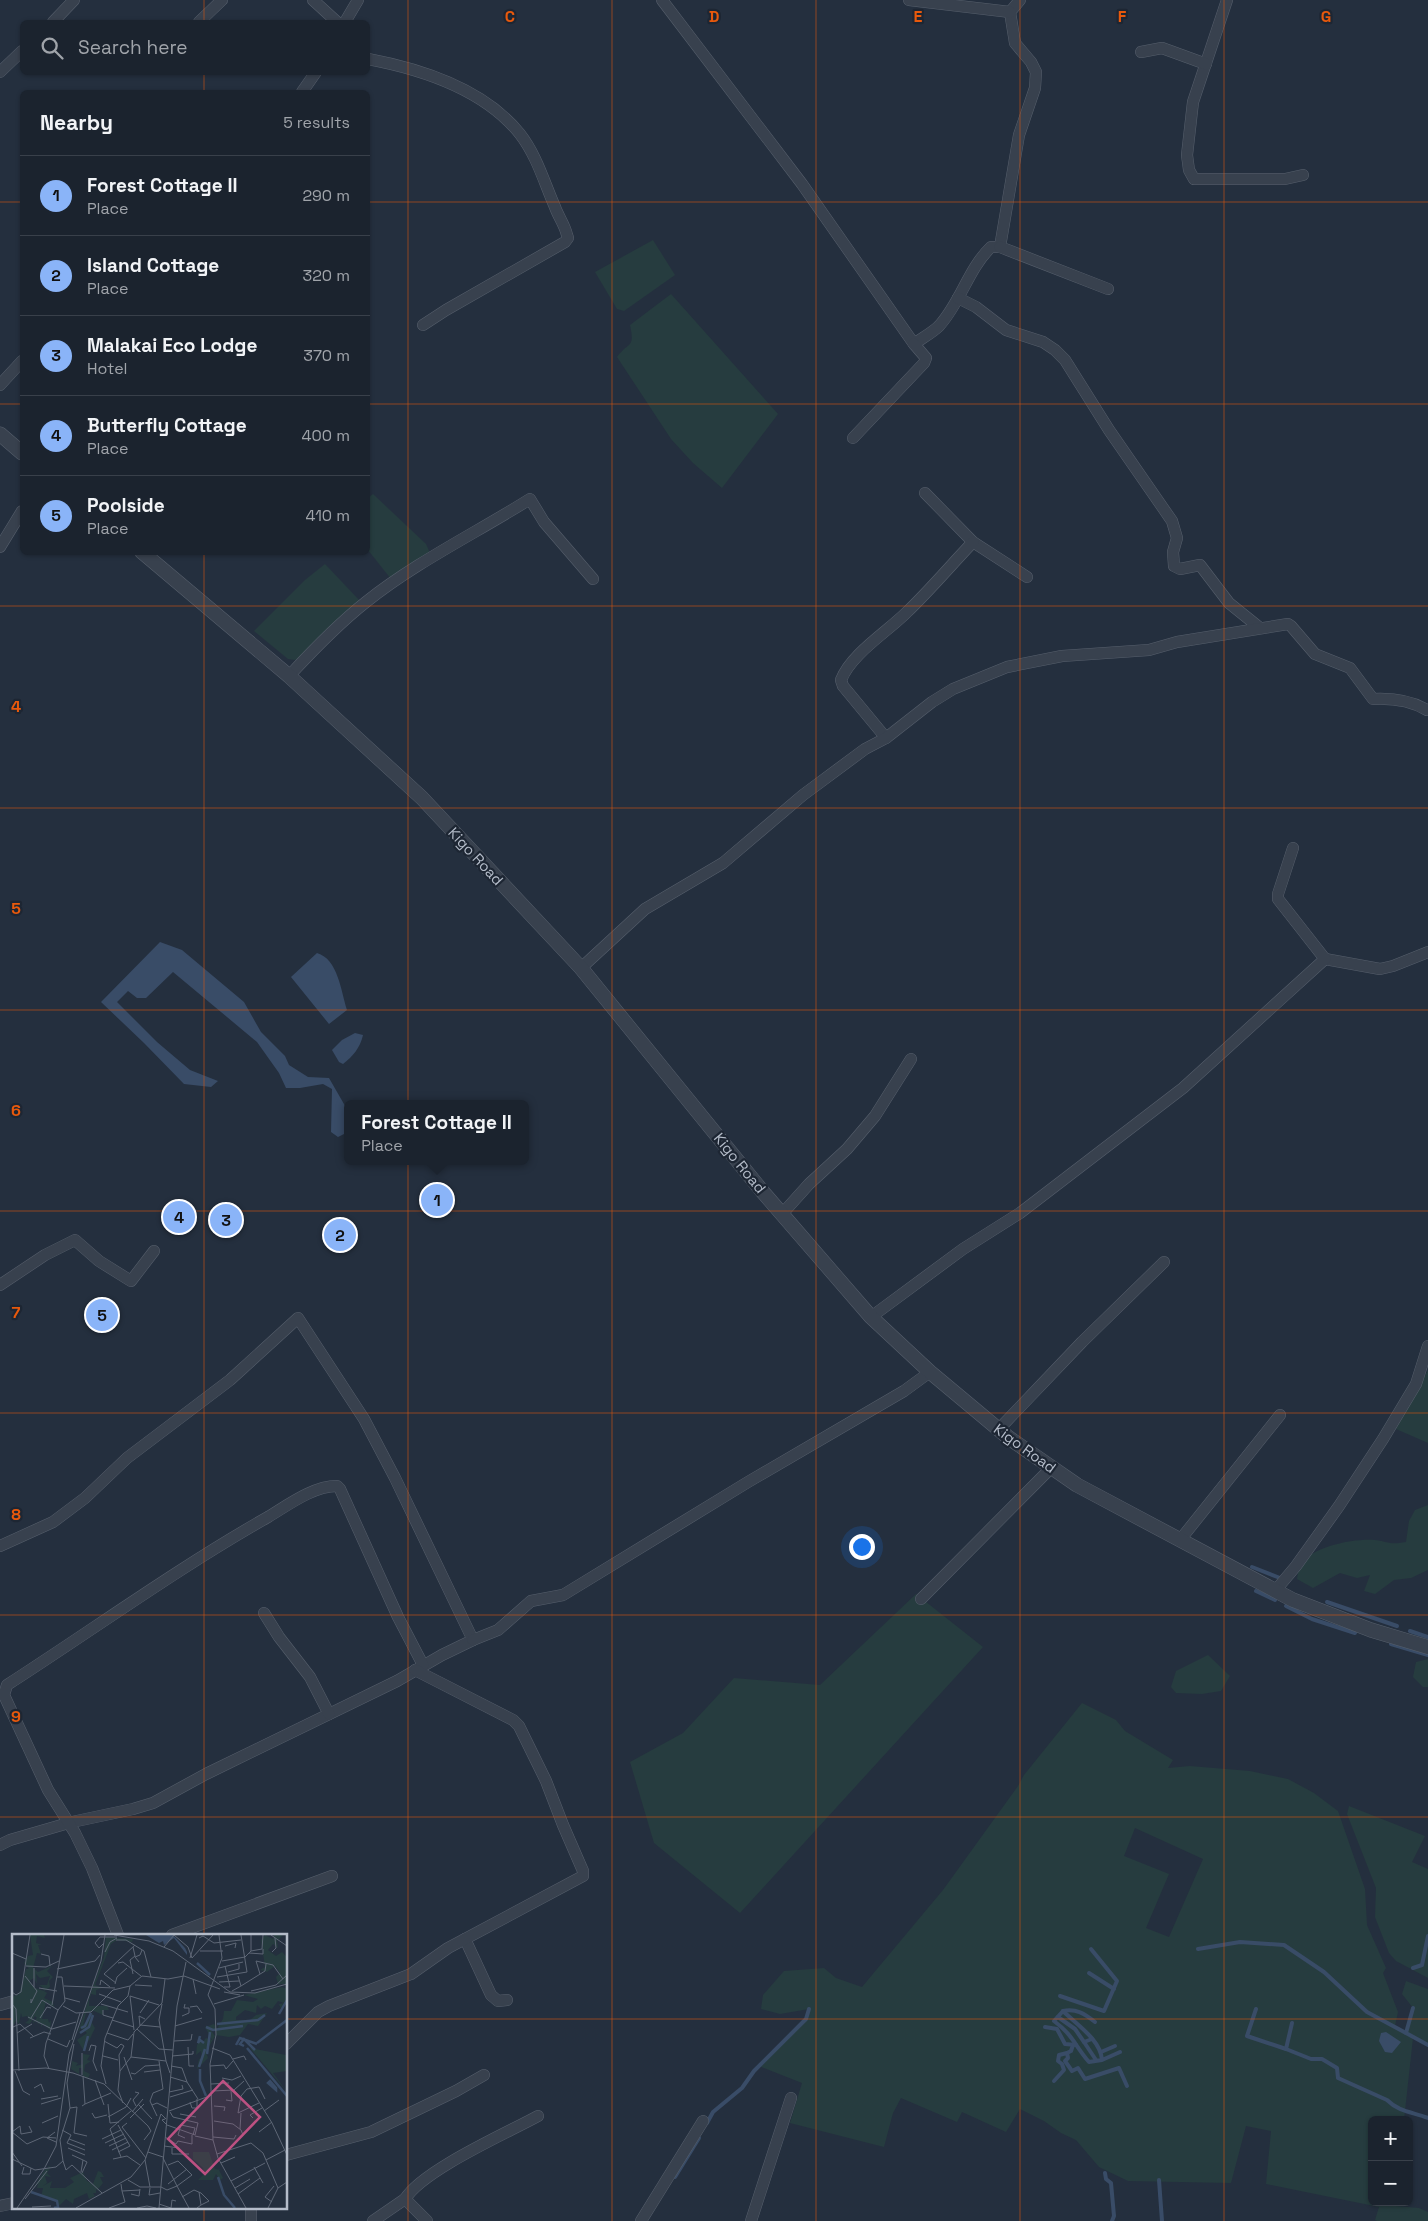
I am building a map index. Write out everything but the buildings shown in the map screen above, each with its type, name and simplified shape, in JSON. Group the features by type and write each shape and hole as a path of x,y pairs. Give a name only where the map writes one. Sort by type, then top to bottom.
{"street":[{"path":"55,20 74,0"},
{"path":"201,20 222,0"},
{"path":"314,0 335,20"},
{"path":"346,20 358,0"},
{"path":"662,0 802,184 914,344 926,358 924,364 853,438"},
{"path":"909,0 1010,12"},
{"path":"1000,247 1020,135 1036,80 1036,72 1031,62 1015,43 1010,12 1020,0"},
{"path":"1227,0 1193,102 1187,160 1188,170 1192,178 1285,179 1304,174"},
{"path":"1142,52 1162,48 1206,64"},
{"path":"0,72 20,53"},
{"path":"370,59 398,66 450,84 478,98 503,117 520,134 534,157 568,238 565,242 423,325"},
{"path":"303,90 314,75"},
{"path":"914,344 939,326 958,298 980,257 991,247 1000,247 1108,289"},
{"path":"958,298 976,307 1006,330 1043,342 1065,360 1109,430 1172,521 1177,538 1173,552 1174,566 1180,569 1200,565 1229,603 1260,628"},
{"path":"0,385 20,364"},
{"path":"0,434 20,450"},
{"path":"925,492 973,542 1027,577"},
{"path":"289,676 324,639 366,602 419,566 530,499 544,522 593,579"},
{"path":"0,547 20,514"},
{"path":"886,738 840,680 853,661 907,612 973,542"},
{"name":"Kigo Road","path":"146,555 289,676 422,798 581,968 782,1214 871,1317 930,1372 999,1429 1077,1485 1293,1600 1371,1630 1428,1648"},
{"path":"581,968 645,910 723,863 803,795 865,749 886,738 953,688 1007,667 1062,656 1149,650 1178,642 1282,624 1291,626 1315,654 1350,668 1373,700 1402,700 1427,710"},
{"path":"1293,848 1278,899 1325,959 1380,969 1393,966 1428,952"},
{"path":"871,1317 963,1249 1020,1213 1183,1088 1325,959"},
{"path":"782,1214 809,1184 847,1149 875,1116 911,1059"},
{"path":"0,1285 45,1256 75,1240 99,1261 131,1281 154,1251"},
{"path":"999,1429 1082,1342 1164,1262"},
{"path":"0,1546 54,1522 85,1498 127,1458 230,1380 298,1318 364,1419 396,1478 473,1640"},
{"path":"1275,1590 1317,1536 1383,1438 1416,1384 1428,1346"},
{"path":"0,1845 10,1840 68,1823 153,1803 206,1774 329,1714 473,1640 498,1630 531,1601 562,1595 748,1482 904,1391 930,1372"},
{"path":"1180,1540 1280,1415"},
{"path":"921,1599 1051,1468"},
{"path":"118,1934 92,1868 48,1790 4,1695 7,1685 221,1544 302,1497 326,1486 336,1486 340,1489 419,1668 513,1720 519,1726 546,1781 583,1871 580,1878 433,1957 411,1974 336,2003 318,2012 288,2042"},
{"path":"264,1613 279,1637 310,1677 329,1714"},
{"path":"175,1934 332,1876"},
{"path":"465,1939 492,1996 498,2001 507,2000"},
{"path":"288,2154 371,2132 448,2095 484,2075"},
{"path":"751,2221 791,2098"},
{"path":"373,2221 405,2200 421,2182 445,2166 538,2116"},
{"path":"641,2221 703,2121"},
{"path":"405,2200 427,2221"},
{"path":"251,2208 251,2221"}],"green space":[{"path":"653,240 675,275 624,311 617,309 595,272"},
{"path":"671,294 778,414 722,488 693,463 671,439 617,357 630,344 632,338 630,325"},
{"path":"373,494 426,544 430,553 391,579 370,553 370,496"},
{"path":"325,564 360,601 299,658 295,660 288,659 254,631 305,580"},
{"path":"1428,1370 1428,1443 1396,1429"},
{"path":"1428,1505 1428,1570 1411,1578 1394,1580 1375,1594 1364,1591 1370,1575 1357,1578 1340,1573 1313,1588 1297,1579 1301,1564 1307,1558 1315,1552 1335,1544 1357,1540 1393,1543 1406,1542 1409,1521 1415,1510"},
{"path":"916,1594 983,1647 740,1913 654,1843 630,1762 683,1733 734,1678 820,1685"},
{"path":"1208,1655 1230,1676 1221,1691 1202,1694 1176,1693 1171,1687 1176,1671"},
{"path":"1428,1659 1428,1687 1423,1687 1413,1677 1416,1662"},
{"path":"1082,1703 1116,1720 1125,1731 1173,1760 1168,1768 1190,1766 1250,1771 1288,1779 1314,1793 1338,1811 1365,1889 1367,1925 1386,1968 1383,1973 1398,2012 1395,2026 1406,2033 1413,2008 1402,1994 1406,1981 1428,1989 1428,2045 1413,2038 1404,2116 1368,2116 1368,2205 1266,2184 1271,2131 1246,2126 1231,2183 1128,2181 1099,2167 1076,2140 1020,2109 1006,2132 962,2112 957,2122 901,2098 893,2113 884,2147 790,2123 802,2083 759,2066 806,2019 809,2009 780,2014 761,2009 763,1995 784,1971 824,1968 836,1978 862,1987 943,1890 1024,1775","holes":["1135,1828 1203,1859 1169,1937 1146,1928 1169,1874 1124,1856"]},
{"path":"1349,1806 1425,1836 1412,1862 1428,1869 1428,1978 1396,1961 1389,1953 1375,1917 1376,1888 1347,1814"},
{"path":"1374,2206 1419,2208 1428,2212 1428,2221 1377,2221 1375,2220 1379,2207"}],"water":[{"path":"160,942 182,950 244,1002 261,1032 285,1056 289,1065 308,1077 329,1078 344,1104 344,1134 338,1137 331,1132 332,1089 323,1084 300,1088 286,1088 279,1073 257,1042 173,972 146,998 137,998 128,991 117,1002 157,1042 190,1070 218,1081 211,1087 184,1084 101,1002"},
{"path":"317,953 324,956 334,969 347,1010 329,1024 291,977"},
{"path":"355,1033 363,1035 362,1040 356,1051 343,1064 339,1062 332,1050 342,1040"},
{"path":"1386,2032 1401,2042 1392,2053 1385,2052 1379,2041 1381,2033"}],"waterway":[{"path":"1252,1567 1280,1578"},
{"path":"1256,1591 1275,1600"},
{"path":"1327,1602 1397,1626"},
{"path":"1286,1606 1312,1619 1355,1633"},
{"path":"1410,1631 1428,1637"},
{"path":"1391,1644 1428,1655"},
{"path":"1413,1968 1422,1965 1428,1936"},
{"path":"1198,1949 1240,1942 1284,1945 1324,1972 1367,2012 1406,2033"},
{"path":"1060,1996 1104,2011 1117,1981 1091,1949"},
{"path":"1089,1973 1114,1989"},
{"path":"1413,2008 1406,2033 1428,2045"},
{"path":"707,2123 713,2112 742,2088 754,2071 806,2019 809,2009"},
{"path":"1256,2009 1247,2036 1286,2049"},
{"path":"1063,2011 1072,2010 1080,2012 1095,2022"},
{"path":"1102,2060 1101,2053 1093,2039 1063,2011 1054,2021 1070,2036 1089,2062 1102,2060 1120,2052"},
{"path":"1058,2017 1075,2029 1084,2042 1092,2039"},
{"path":"1292,2023 1286,2049 1311,2059 1322,2059 1337,2068 1338,2078 1387,2100 1401,2109 1428,2118"},
{"path":"1045,2027 1057,2029 1065,2044 1076,2045"},
{"path":"1084,2042 1096,2060"},
{"path":"1073,2045 1071,2051 1067,2053 1068,2058 1065,2061 1072,2071 1078,2068 1085,2079 1119,2068 1127,2086"},
{"path":"1101,2052 1115,2046"},
{"path":"1054,2081 1064,2070 1062,2064 1058,2061 1059,2055 1067,2053"},
{"path":"675,2177 699,2138"},
{"path":"1105,2173 1106,2179 1111,2183 1114,2216 1112,2221"},
{"path":"1159,2180 1162,2221"}],"place":[{"name":"Forest Cottage II","path":"437,1200"},
{"name":"Butterfly Cottage","path":"179,1217"},
{"name":"Malakai Eco Lodge","path":"226,1220"},
{"name":"Island Cottage","path":"340,1235"},
{"name":"Poolside","path":"102,1315"}]}
